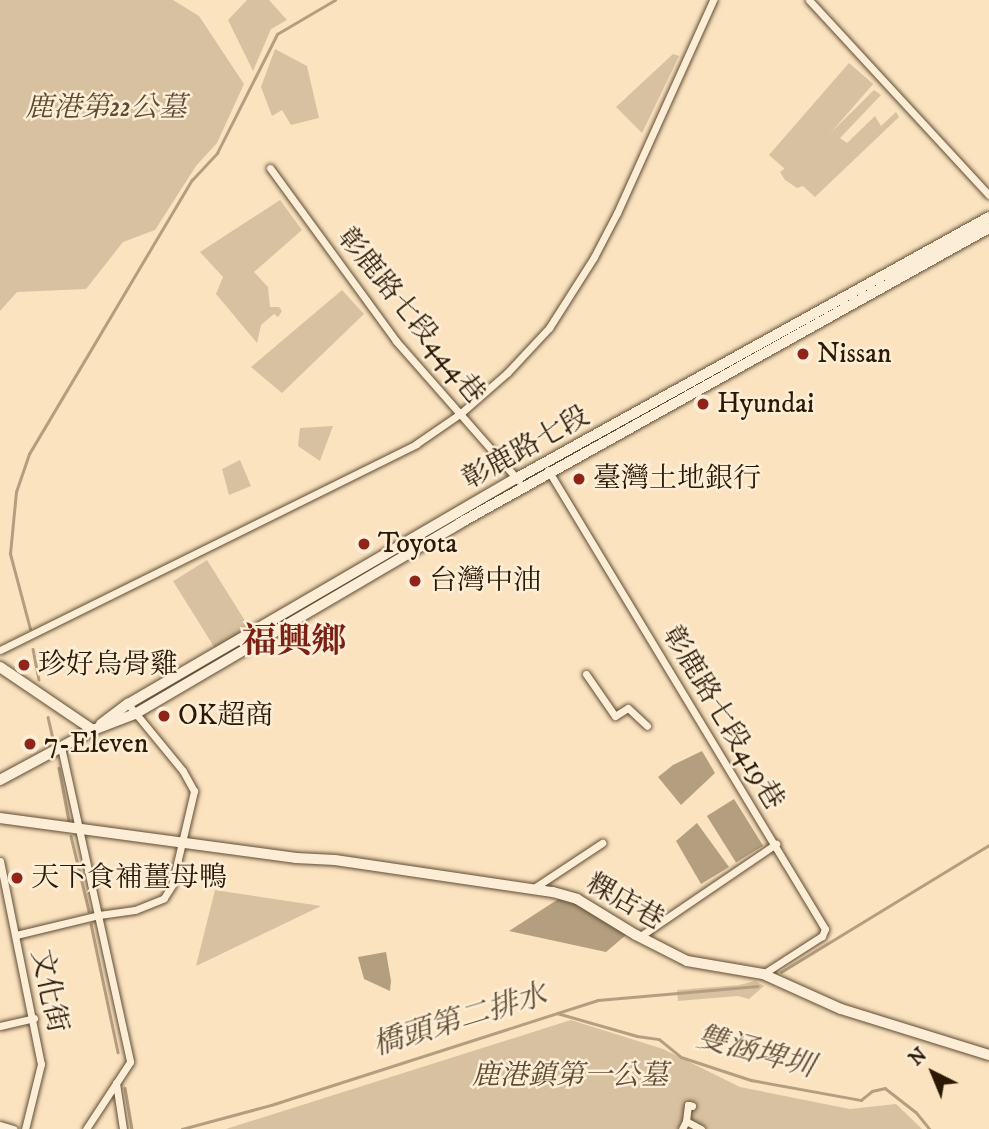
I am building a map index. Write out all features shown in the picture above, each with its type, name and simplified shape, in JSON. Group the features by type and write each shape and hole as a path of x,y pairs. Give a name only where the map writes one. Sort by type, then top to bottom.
{"main road":[{"name":"彰鹿路七段","path":"547,468 989,217"},
{"name":"彰鹿路七段","path":"93,730 128,704 520,482 989,228"},
{"name":"彰鹿路七段","path":"0,780 93,730 135,714 520,482"},
{"path":"0,667 93,730"},
{"name":"粿店巷","path":"0,818 534,888 577,899 639,937 687,961 762,974 841,1009 989,1055"}],"street":[{"path":"0,650 407,449 461,413 533,346 569,298 617,213 713,0"},
{"path":"809,0 989,195"},
{"name":"彰鹿路七段444巷","path":"270,168 396,341 520,482"},
{"name":"彰鹿路七段419巷","path":"547,468 825,929 822,936 762,974"},
{"path":"586,674 615,716 628,708 647,726"},
{"path":"16,935 99,915 135,910 164,898 172,885 194,791 189,780 128,704"},
{"path":"61,747 130,1062 86,1129"},
{"path":"534,888 602,843"},
{"path":"639,937 776,844"},
{"name":"文化街","path":"0,861 2,889 16,935 41,1064 25,1129"},
{"path":"0,1026 34,1018"},
{"path":"116,1083 123,1129"},
{"path":"688,1105 684,1125 701,1129"},
{"path":"0,1125 13,1129"}],"green space":[{"name":"鹿港第22公墓","path":"0,0 173,0 199,16 244,84 217,143 196,166 155,230 123,242 86,289 17,292 0,311"},
{"path":"247,0 269,0 287,20 271,29 253,71 228,20"},
{"path":"275,49 307,66 319,118 291,125 282,110 272,116 261,87"},
{"path":"673,54 679,56 642,133 616,107"},
{"path":"849,63 873,84 793,176 769,155"},
{"path":"874,90 881,95 840,138 847,143 875,116 881,126 896,112 899,117 815,197 803,186 797,188 785,180 780,172 788,166 795,168"},
{"path":"280,200 302,230 254,272 268,287 270,307 279,307 282,311 278,317 274,314 261,325 257,343 216,294 223,277 200,252"},
{"path":"342,290 364,314 282,393 251,367"},
{"path":"333,426 320,461 298,446 300,428"},
{"path":"240,460 251,486 229,495 222,469"},
{"path":"207,560 250,630 217,651 173,581"},
{"path":"215,890 321,906 196,966"},
{"path":"755,981 764,986 749,999 738,996 678,1001 677,990 739,985"},
{"name":"鹿港鎮第一公墓","path":"571,1020 663,1049 740,1087 850,1109 896,1104 922,1129 226,1129"}],"shaded area":[{"path":"702,751 715,773 681,805 658,777 673,765"},
{"path":"734,799 763,846 736,863 707,816"},
{"path":"697,823 729,867 701,884 676,841"},
{"path":"560,898 576,904 626,935 606,952 509,931"},
{"path":"386,952 390,991 364,979 358,957"}],"waterway":[{"path":"30,629 10,554 16,492 29,454 192,180 217,153 277,34 335,0"},
{"path":"33,649 39,679"},
{"path":"48,717 53,739"},
{"path":"59,768 69,821"},
{"path":"71,836 89,911"},
{"name":"橋頭第二排水","path":"781,972 989,845"},
{"path":"91,924 118,1052"},
{"name":"橋頭第二排水","path":"182,1129 271,1105 598,1000 757,986"},
{"name":"雙涵埤圳","path":"557,1013 637,1036 659,1039 681,1057 751,1080 861,1100 872,1091 885,1088 916,1112 930,1129"},
{"path":"125,1088 132,1129"}],"place":[{"name":"Nissan","path":"803,354"},
{"name":"Hyundai","path":"703,404"},
{"name":"臺灣土地銀行","path":"579,479"},
{"name":"Toyota","path":"364,544"},
{"name":"台灣中油","path":"415,581"},
{"name":"珍好烏骨雞","path":"24,665"},
{"name":"OK超商","path":"164,716"},
{"name":"7-Eleven","path":"30,744"},
{"name":"天下食補薑母鴨","path":"17,878"}],"district":[{"name":"福興鄉","path":"294,642"}]}
